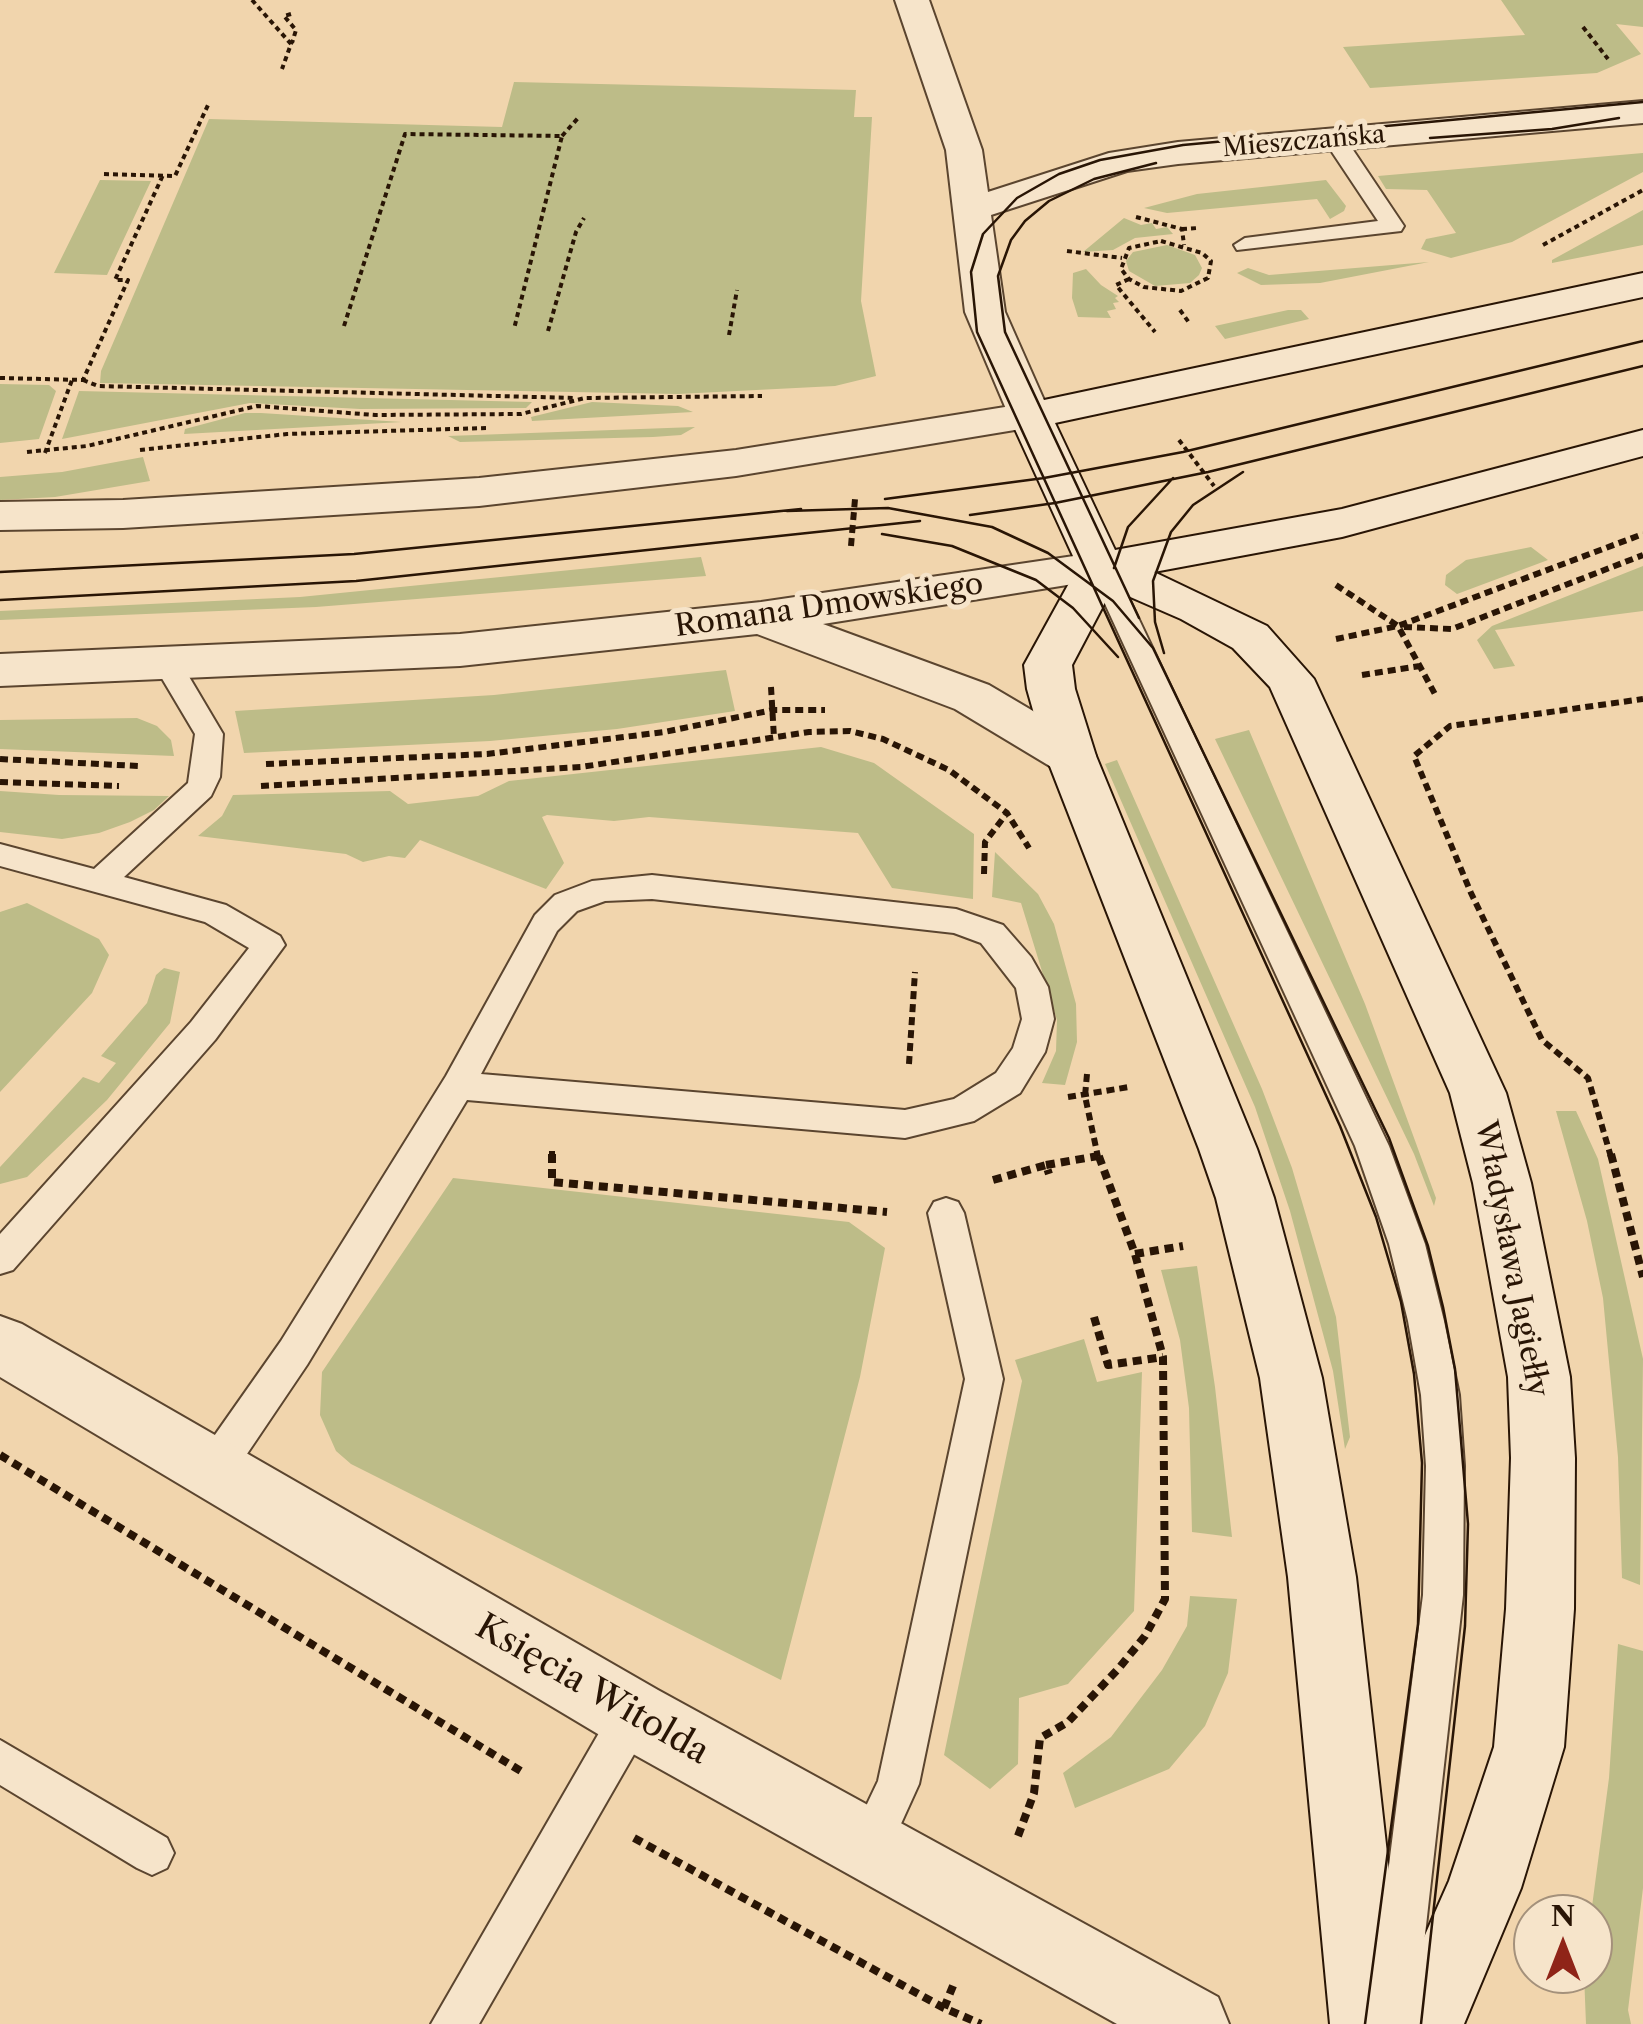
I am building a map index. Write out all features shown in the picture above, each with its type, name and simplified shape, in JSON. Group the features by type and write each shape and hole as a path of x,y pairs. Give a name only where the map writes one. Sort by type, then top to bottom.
{"street":[{"path":"912,0 964,150 985,312 1101,567 1048,666 1071,756 1228,1149 1245,1198 1291,1378 1322,1576 1368,2024"},
{"name":"Mieszczańska","path":"973,209 1122,161 1643,112"},
{"path":"0,516 122,514 479,492 736,463 1030,416 1643,284"},
{"name":"Romana Dmowskiego","path":"0,670 460,650 761,618 1101,567 1342,523 1643,443"},
{"name":"Władysława Jagiełły","path":"1101,567 1197,608 1250,637 1290,679 1478,1093 1502,1183 1539,1376 1543,1458 1540,1609 1529,1747 1484,1888 1425,2024"},
{"path":"761,618 972,697 1071,756"},
{"name":"Księcia Witolda","path":"0,1344 212,1472 632,1715 1192,2024"}],"lane":[{"path":"1245,246 1393,226 1335,140"},
{"path":"1101,567 1372,1146 1407,1244 1426,1321 1440,1395 1446,1466 1443,1594 1392,2024"},
{"path":"101,880 201,788 208,766 209,734 168,665"},
{"path":"0,855 216,913 270,945 203,1031 0,1259"},
{"path":"212,1472 294,1353 458,1086 546,923 566,903 602,889 652,887 956,921 992,934 1020,966 1032,987 1038,1019 1028,1052 1008,1083 962,1111 905,1124 458,1086"},
{"path":"870,1844 898,1784 984,1380 946,1213"},
{"path":"454,2024 632,1715"},
{"path":"0,1761 152,1853"}],"path":[{"path":"252,0 291,44"},
{"path":"282,70 296,30 284,16 291,14"},
{"path":"104,174 175,176 208,104"},
{"path":"514,329 562,136 578,118"},
{"path":"344,326 405,134 562,136"},
{"path":"84,380 128,280 115,280 164,175"},
{"path":"1537,249 1643,190"},
{"path":"1130,216 1182,229 1184,245"},
{"path":"548,330 576,232 584,218"},
{"path":"1142,242 1184,245 1211,261 1208,278 1197,286 1162,291 1130,279 1122,269 1122,258 1129,248 1142,242"},
{"path":"1067,251 1122,258"},
{"path":"1130,279 1116,285 1151,325"},
{"path":"729,335 737,290"},
{"path":"36,378 39,371"},
{"path":"0,378 84,380 98,386 584,398 773,396"},
{"path":"46,466 45,451 72,380"},
{"path":"15,453 162,430 256,406 427,416 521,414 584,398"},
{"path":"162,430 166,442 426,428 427,416"},
{"path":"1180,440 1212,483"},
{"path":"1335,639 1398,626 1643,534"},
{"path":"1398,626 1452,629 1465,620 1643,555"},
{"path":"1339,588 1398,626 1436,696"},
{"path":"1349,677 1420,666"},
{"path":"770,680 774,738"},
{"path":"1643,699 1450,726 1414,756 1471,893 1542,1040 1588,1078 1630,1217 1643,1277"},
{"path":"0,782 201,788 373,782 582,767 809,732 850,731 900,747 949,770 1007,813 1035,856"},
{"path":"1022,1826 1034,1793 1040,1738 1068,1722 1118,1668 1145,1636 1164,1600 1167,1557 1163,1357 1136,1254 1098,1156 1086,1096 1088,1072"},
{"path":"552,1094 552,1182 856,1212 946,1213 980,1183 1098,1156"},
{"path":"1046,1165 1049,1174"},
{"path":"1094,1317 1108,1365 1163,1357"},
{"path":"0,1455 530,1776"},
{"path":"624,1832 981,2024"}],"shaded area":[{"path":"1501,0 1643,0 1643,27 1616,24 1641,54 1597,73 1370,88 1343,47 1525,35"},
{"path":"514,82 856,90 854,117 872,117 861,301 876,376 835,386 678,394 100,383 101,371 209,119 502,127"},
{"path":"1643,153 1643,172 1512,242 1451,258 1421,249 1426,239 1456,233 1427,190 1386,189 1378,176"},
{"path":"100,180 151,181 107,275 54,273"},
{"path":"1326,180 1346,206 1330,219 1317,199 1167,213 1144,208 1197,194"},
{"path":"1643,210 1643,245 1552,263 1552,260"},
{"path":"1124,218 1141,225 1152,223 1156,229 1167,227 1173,234 1135,238 1113,250 1083,252"},
{"path":"1167,245 1195,255 1202,268 1190,283 1155,286 1129,271 1126,261 1133,252"},
{"path":"1429,262 1320,283 1261,285 1237,273 1248,268 1269,275"},
{"path":"1086,269 1118,296 1115,298 1119,302 1113,303 1116,309 1107,311 1111,318 1078,317 1072,298 1073,273"},
{"path":"1301,310 1309,319 1225,339 1215,326"},
{"path":"0,384 49,385 56,391 39,439 0,443"},
{"path":"79,391 532,402 526,408 360,409 250,403 62,439"},
{"path":"592,402 678,406 693,412 532,421 531,417"},
{"path":"245,413 402,422 184,434 185,429"},
{"path":"695,427 681,435 653,437 460,442 448,436"},
{"path":"143,457 150,481 55,497 0,500 0,477 62,472"},
{"path":"1531,547 1548,560 1457,594 1445,585 1446,575 1466,560"},
{"path":"701,557 706,576 316,607 0,620 0,611 300,597"},
{"path":"1643,566 1643,611 1495,630 1515,666 1494,669 1477,640 1492,626"},
{"path":"726,670 735,711 617,729 490,741 244,753 235,711 494,695"},
{"path":"137,718 157,726 171,740 174,756 0,749 0,720"},
{"path":"1249,730 1365,1004 1436,1198 1434,1206 1414,1154 1215,739"},
{"path":"821,747 874,763 974,834 973,899 892,888 858,833 649,817 614,821 547,815 542,817 564,863 546,889 420,840 405,858 389,856 363,862 346,854 198,836 222,816 233,795 390,791 408,804 478,796 509,781"},
{"path":"1117,760 1262,1089 1292,1168 1336,1317 1350,1437 1345,1449 1333,1371 1290,1211 1255,1107 1105,764"},
{"path":"0,791 169,796 154,810 130,822 99,833 62,839 0,832"},
{"path":"995,852 1038,894 1054,924 1076,1004 1077,1042 1065,1085 1042,1083 1056,1051 1057,1020 1021,903 992,897"},
{"path":"27,903 99,939 109,955 92,993 0,1092 0,912"},
{"path":"164,968 180,972 170,1023 107,1100 27,1177 0,1184 0,1167 83,1077 99,1083 116,1063 101,1056 147,1003 156,975"},
{"path":"1556,1111 1576,1111 1598,1159 1643,1359 1640,1585 1622,1578 1618,1457 1603,1298 1587,1221"},
{"path":"453,1178 849,1222 885,1248 860,1377 781,1680 351,1464 336,1451 320,1415 322,1372"},
{"path":"1197,1266 1232,1537 1192,1532 1189,1408 1180,1340 1161,1270"},
{"path":"1084,1339 1097,1382 1142,1372 1134,1611 1068,1684 1019,1698 1018,1764 990,1789 944,1755 1022,1381 1015,1360"},
{"path":"1190,1596 1237,1599 1228,1673 1205,1726 1169,1769 1075,1808 1063,1773 1111,1737 1162,1670 1187,1626"},
{"path":"1618,1644 1643,1651 1643,1888 1628,2010 1631,2024 1586,2024 1585,1994 1613,1994 1613,1894 1594,1894 1609,1778"}],"tram line":[{"path":"1044,478 977,332 971,272 983,234 1017,198 1059,174 1100,160 1183,145 1643,102"},
{"path":"1430,138 1552,129 1619,118"},
{"path":"1071,473 1005,332 998,276 1011,240 1025,221 1049,201 1094,179 1156,163"},
{"path":"1071,473 1183,452 1643,341"},
{"path":"1172,479 1643,366"},
{"path":"1164,653 1155,622 1153,581 1171,532 1193,505 1243,472"},
{"path":"1044,478 1071,473"},
{"path":"1071,473 1083,497"},
{"path":"885,499 1044,478"},
{"path":"1044,478 1055,503"},
{"path":"1083,497 1172,479"},
{"path":"1115,566 1128,527 1172,479"},
{"path":"1055,503 1083,497"},
{"path":"1083,497 1115,566"},
{"path":"970,515 1055,503"},
{"path":"1055,503 1093,586"},
{"path":"787,511 888,508 992,527 1048,553 1093,586"},
{"path":"0,572 354,554 801,509"},
{"path":"0,600 356,581 920,521"},
{"path":"882,534 952,546 1036,580 1073,608 1118,657"},
{"path":"1115,566 1139,618"},
{"path":"1093,586 1113,601 1153,648 1389,1138 1428,1246 1443,1307 1455,1369 1468,1524 1465,1626 1421,2024"},
{"path":"1093,586 1340,1126 1376,1217 1401,1302 1414,1374 1422,1463 1418,1624 1365,2024"}]}
